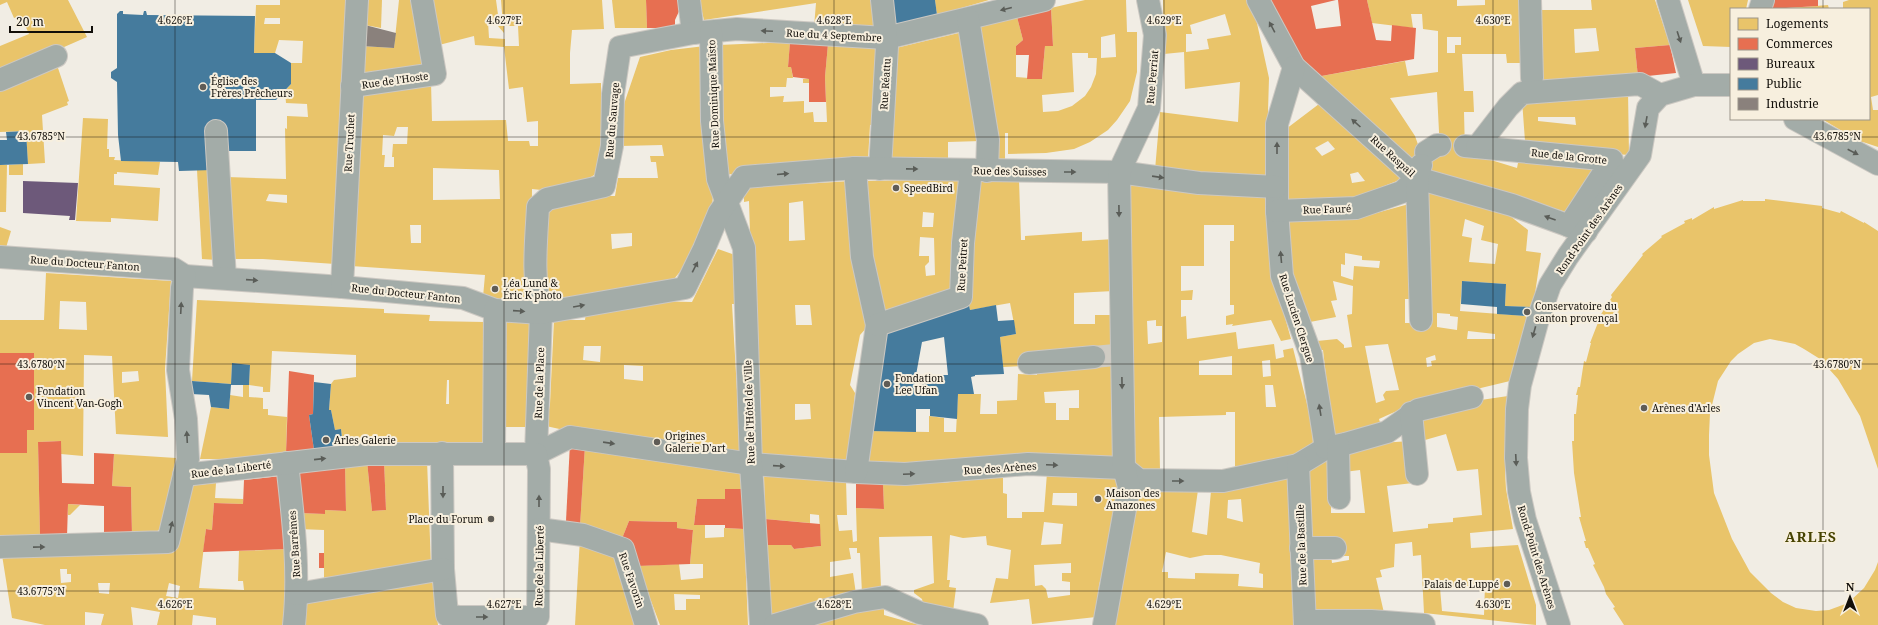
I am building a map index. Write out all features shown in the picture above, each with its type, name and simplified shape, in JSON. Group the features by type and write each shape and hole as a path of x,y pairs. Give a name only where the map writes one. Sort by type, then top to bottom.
{"street":[{"name":"Rue Truchet","path":"342,287 357,0"},
{"name":"Rue de l'Hoste","path":"352,86 435,74 422,0"},
{"name":"Rue Dominique Maïsto","path":"689,0 702,32 718,179 726,203"},
{"name":"Rue Réattu","path":"880,169 888,46 882,0"},
{"name":"Rue du 4 Septembre","path":"702,32 736,29 886,38 1044,0"},
{"name":"Rue Perriat","path":"1119,172 1149,108 1155,35 1148,0"},
{"name":"Rue Raspail","path":"1258,0 1294,67 1428,157 1512,205 1578,229"},
{"path":"1530,0 1529,88 1640,84 1660,95 1694,85 1730,85"},
{"path":"1668,0 1694,85"},
{"path":"968,19 988,140 979,170"},
{"name":"Rue du Sauvage","path":"541,313 538,301 535,251 538,207 547,199 604,186 612,146 613,94 620,47 702,32"},
{"path":"0,80 56,56"},
{"name":"Rue Lucien Clergue","path":"1294,67 1277,124 1276,187 1282,276 1311,355 1332,447 1339,498"},
{"name":"Rue de la Grotte","path":"1529,88 1508,107 1471,147 1612,160 1578,229"},
{"name":"Rond-Point des Arènes","path":"1559,625 1525,520 1519,492 1516,458 1517,409 1522,377 1538,319 1550,286 1568,256 1578,229 1640,155 1648,108 1660,95"},
{"path":"1797,120 1878,164"},
{"path":"216,131 225,278"},
{"path":"1421,320 1428,157"},
{"name":"Rue Fauré","path":"1277,211 1356,208 1402,192 1428,157"},
{"path":"855,168 862,257 877,325 856,472"},
{"name":"Rue des Suisses","path":"744,177 855,168 1119,172 1199,183 1276,187"},
{"name":"Rue Peitret","path":"877,325 961,297 963,243 979,170"},
{"path":"1099,625 1129,487 1124,468 1110,355 1119,172"},
{"name":"Rue du Docteur Fanton","path":"0,257 174,269 185,276 342,287 463,298 495,310 541,313 685,288 704,249 719,213 744,177"},
{"name":"Rue de l'Hôtel de Ville","path":"726,203 744,248 751,464 761,625"},
{"path":"184,475 188,459 186,426 178,370 182,288 185,276"},
{"path":"494,453 495,310"},
{"name":"Rue de la Place","path":"536,454 541,313"},
{"path":"1029,363 1110,355"},
{"path":"1124,468 1139,480 1223,481 1298,465 1332,447 1386,432 1411,413 1472,397"},
{"path":"1411,413 1416,474"},
{"name":"Rue des Arènes","path":"536,454 570,437 751,464 856,472 905,474 1028,464 1124,468"},
{"name":"Rue de la Liberté","path":"0,548 168,542 184,475 367,454 442,453 536,454 539,468 538,621 460,617 447,620 443,569 442,453"},
{"name":"Rue Barrêmes","path":"287,463 296,549 297,594 294,625"},
{"name":"Rue de la Bastille","path":"1298,465 1305,623"},
{"name":"Rue Favorin","path":"539,529 583,535 623,549 646,625"},
{"path":"1301,548 1335,548"},
{"path":"297,594 443,569"},
{"path":"775,625 854,602 885,597 920,613 977,625"},
{"path":"1305,623 1371,621 1424,625"}],"building: Logements":[{"path":"0,0 68,0 87,37 0,75 0,46 29,34 21,16 14,18 7,2 0,5"},
{"path":"280,0 347,0 335,264 263,259 233,259 227,177 286,179 285,128 287,129 287,116 308,117 307,104 286,103 285,91 291,84 291,63 302,63 303,41 279,40 275,53 254,53 256,5 280,5","holes":["265,18 280,18 280,24 264,24","269,194 287,195 287,203 266,201"]},
{"path":"367,0 382,0 381,28 365,25"},
{"path":"399,0 415,0 426,65 361,74 361,46 394,48"},
{"path":"431,0 496,0 499,22 488,22 489,38 505,39 505,46 519,46 518,26 503,26 501,0 602,0 604,29 572,30 570,53 570,84 601,83 601,115 604,143 599,172 581,183 551,191 532,189 531,301 510,302 483,297 485,275 351,266 361,90 431,82 432,121 506,120 508,141 529,141 530,146 538,146 538,121 527,122 523,87 509,89 504,47 475,45 474,36 439,45","holes":["397,127 408,127 407,144 393,144 392,157 394,157 394,167 384,167 385,155 382,155 383,135 394,136","433,168 499,170 500,199 433,200","410,225 421,225 421,243 411,243"]},
{"path":"612,0 646,0 647,28 615,28"},
{"path":"699,0 874,0 876,27 814,27 816,3 704,20"},
{"path":"935,0 989,0 937,15"},
{"path":"1085,0 1126,0 1127,32 1137,32 1137,72 1130,101 1108,130 1090,142 1074,149 1046,153 1008,154 1008,133 1005,133 1005,163 993,163 977,27 1017,17 1023,40 1016,46 1016,77 1042,79 1045,46 1053,46 1051,8","holes":["1115,34 1116,57 1101,58 1101,37","1072,53 1088,53 1088,58 1097,58 1096,74 1091,87 1085,96 1072,106 1058,111 1043,112 1042,95 1074,92"]},
{"path":"1163,0 1250,0 1253,5 1269,78 1266,177 1155,170 1160,112 1238,122 1240,82 1185,89 1184,52 1164,54","holes":["1225,14 1231,35 1207,39 1209,49 1186,52 1186,34 1192,34 1190,25"]},
{"path":"1367,0 1457,0 1457,6 1485,5 1485,0 1524,0 1525,63 1507,63 1506,54 1462,54 1464,91 1473,91 1474,112 1464,112 1465,152 1517,168 1519,158 1597,165 1566,212 1497,191 1430,175 1316,77 1405,61 1408,76 1438,72 1438,31 1423,29 1422,14 1411,14 1413,28 1372,23","holes":["1447,37 1461,37 1461,45 1455,45 1455,53 1447,53","1437,92 1440,152 1421,153 1415,136 1390,98"]},
{"path":"1591,0 1655,0 1670,45 1635,48 1638,77 1536,87 1536,10 1592,10","holes":["1596,28 1599,51 1575,53 1574,29"]},
{"path":"1688,0 1748,0 1746,8 1730,8 1730,47 1703,46"},
{"path":"1849,0 1878,0 1878,95 1871,97 1873,110 1878,110 1878,147 1863,142 1862,143 1824,120 1870,120 1870,8 1843,8 1843,2"},
{"path":"1828,5 1829,8 1791,8"},
{"path":"498,26 504,26 504,33"},
{"path":"963,32 981,141 948,142 948,165 890,165 896,48"},
{"path":"790,42 788,67 791,67 793,78 787,78 786,87 770,87 770,97 784,96 783,102 804,101 804,113 813,112 814,122 827,122 825,77 828,44 879,46 873,125 870,125 868,159 723,175 719,45"},
{"path":"705,46 713,196 711,215 697,251 674,279 596,292 596,295 544,303 541,249 549,208 598,196 615,196 618,178 658,178 656,162 651,162 650,156 664,156 662,145 620,146 624,104 640,57 671,50","holes":["632,233 632,246 612,249 611,234"]},
{"path":"56,62 69,101 67,102 68,105 42,115 45,163 28,164 26,131 0,132 0,86"},
{"path":"803,79 809,79 809,83 803,83"},
{"path":"1628,91 1629,155 1602,153 1525,141 1522,100","holes":["1538,117 1575,117 1576,125 1538,121"]},
{"path":"1319,104 1402,179 1354,198 1287,201 1286,129","holes":["1328,141 1335,149 1322,156 1315,148","1358,172 1365,181 1352,183 1350,174"]},
{"path":"83,118 108,119 107,149 109,149 109,157 115,157 114,160 160,162 158,175 117,172 117,174 114,174 114,185 160,188 158,221 111,218 111,222 76,221"},
{"path":"23,164 23,175 9,175 9,165"},
{"path":"0,165 7,165 6,212 0,212"},
{"path":"197,170 213,170 217,260 202,259"},
{"path":"803,178 803,184 851,181 868,326 860,335 850,385 855,393 848,463 757,455 749,201 744,202 744,182","holes":["803,201 805,240 789,241 789,203","795,305 810,305 812,325 796,325","795,404 810,404 811,419 795,420"]},
{"path":"964,179 953,296 881,314 866,240 865,181","holes":["923,212 934,213 933,227 922,227","920,237 934,238 935,275 926,276 925,266 929,262 929,256 919,256"]},
{"path":"974,179 1019,180 1021,240 1025,240 1025,236 1082,232 1082,241 1114,239 1114,291 1074,293 1074,324 1095,324 1095,315 1114,315 1118,456 865,465 869,431 929,432 929,416 944,418 944,432 956,432 958,394 981,394 980,414 997,414 997,401 1017,400 1018,374 1037,375 1037,369 1023,366 1003,367 1000,337 1016,334 1010,303 970,310 968,298","holes":["1079,390 1079,408 1069,408 1069,420 1056,420 1056,403 1045,403 1044,392"]},
{"path":"1130,185 1181,190 1267,193 1270,264 1291,339 1281,341 1271,320 1232,326 1233,324 1226,325 1226,316 1234,314 1234,305 1230,305 1230,241 1234,241 1234,225 1204,225 1204,266 1181,266 1181,291 1193,290 1192,300 1181,300 1181,317 1186,316 1187,339 1236,332 1238,349 1274,344 1276,359 1284,357 1283,350 1293,348 1312,424 1313,445 1290,459 1235,469 1235,412 1226,412 1226,415 1159,417 1160,471 1145,471 1130,458","holes":["1156,320 1156,326 1162,326 1162,342 1148,344 1147,321","1232,356 1232,375 1199,375 1199,361","1270,360 1271,376 1263,377 1262,361","1265,385 1273,385 1276,407 1266,407"]},
{"path":"1424,189 1505,212 1528,230 1526,251 1541,253 1533,307 1505,306 1506,284 1462,281 1460,311 1527,316 1510,381 1410,405 1379,419 1381,426 1333,436 1323,350 1321,350 1317,341 1337,339 1344,345 1344,348 1352,347 1347,315 1352,314 1353,286 1333,281 1337,300 1331,301 1336,317 1310,322 1293,278 1288,217 1358,218 1409,204 1416,299 1405,299 1405,323 1416,323","holes":["1465,219 1484,226 1481,240 1498,244 1495,264 1469,262 1472,238 1462,236","1345,253 1362,256 1362,260 1380,261 1379,268 1354,266 1353,280 1341,276 1341,264 1345,265","1437,313 1450,314 1450,316 1458,317 1457,330 1437,327","1468,331 1495,334 1495,339 1467,339","1388,344 1399,390 1386,391 1383,395 1385,400 1376,403 1365,346","1435,355 1436,360 1431,361 1432,366 1427,367 1426,358"]},
{"name":"Arènes d'Arles","path":"1765,199 1822,206 1822,208 1840,213 1841,211 1864,222 1878,231 1878,469 1860,416 1838,379 1820,359 1804,349 1795,344 1770,339 1754,343 1738,354 1731,361 1718,381 1710,413 1709,435 1709,455 1714,493 1732,539 1750,572 1771,593 1783,602 1796,608 1816,611 1829,610 1848,603 1864,588 1878,562 1878,625 1624,625 1613,608 1615,607 1606,594 1593,565 1595,564 1588,548 1586,548 1584,541 1586,541 1579,517 1581,517 1574,473 1572,441 1574,441 1574,414 1576,414 1578,395 1576,395 1578,387 1580,387 1584,361 1586,362 1590,343 1599,320 1598,319 1612,297 1611,295 1643,255 1642,254 1662,237 1661,236 1685,223 1684,221 1692,218 1692,220 1714,207 1714,209 1743,200 1765,201"},
{"path":"0,227 11,231 5,251 0,249"},
{"path":"718,249 735,255 739,304 732,304 738,408 741,408 742,453 582,434 546,426 550,404 554,320 585,320 586,313 651,301 692,302","holes":["584,346 601,346 600,362 583,360","624,365 643,366 643,381 624,379"]},
{"path":"46,273 171,281 165,369 168,437 116,434 112,356 84,355 83,456 61,454 61,441 38,442 40,537 0,538 0,453 27,453 27,430 34,430 34,353 0,353 0,320 44,320","holes":["60,301 86,302 87,330 59,329","138,371 139,381 122,383 122,372"]},
{"path":"197,300 384,309 384,313 430,315 429,321 485,322 489,442 368,442 343,447 341,429 335,430 331,410 329,410 331,384 334,380 356,377 356,355 272,351 270,392 263,392 263,387 249,385 250,365 232,363 231,384 192,381","holes":["447,380 449,380 449,404 446,404"]},
{"path":"502,321 535,321 531,427 501,427"},
{"path":"243,385 249,385 249,397 263,398 263,409 268,409 268,415 287,417 286,453 227,459 200,459 211,407 229,409 230,395 243,397"},
{"path":"1508,396 1505,428 1505,472 1506,489 1513,529 1470,533 1471,548 1518,545 1536,605 1536,625 1424,613 1421,555 1413,556 1412,542 1395,544 1394,567 1380,570 1382,577 1376,578 1384,613 1309,612 1307,553 1331,555 1332,563 1349,560 1349,556 1336,556 1307,542 1306,500 1311,463 1331,456 1331,513 1365,513 1360,470 1344,472 1343,453 1381,443 1410,441 1413,483 1387,486 1393,532 1428,528 1428,524 1453,522 1453,518 1482,515 1478,469 1457,471 1446,434 1418,442 1416,418 1474,401","holes":["1485,585 1484,615 1442,611 1440,588"]},
{"path":"585,446 631,454 630,458 742,469 743,489 725,489 725,499 697,499 694,525 705,525 705,538 724,537 724,528 744,529 748,625 660,625 638,566 679,564 681,580 703,578 703,564 690,564 693,530 677,528 677,522 629,521 621,541 580,526","holes":["674,594 700,595 700,599 686,599 686,610 675,610"]},
{"path":"114,454 176,458 162,527 154,534 132,535 131,487 112,486"},
{"path":"384,460 427,460 431,566 324,585 324,530 299,529 298,513 325,514 325,510 346,511 345,463 367,461 372,511 386,510"},
{"path":"764,473 846,480 847,515 837,515 839,531 852,530 853,542 857,541 856,508 884,509 883,483 942,483 1003,476 1003,493 1007,494 1007,518 1022,518 1022,512 1044,512 1047,473 1122,478 1110,545 1099,585 1096,617 1032,624 1029,599 990,603 996,578 1008,579 1011,550 987,545 986,536 963,538 950,535 947,580 950,580 949,587 956,588 953,612 923,604 922,599 914,593 914,590 934,583 932,536 879,537 881,588 862,593 860,553 857,553 857,548 849,548 851,559 830,562 830,577 853,573 856,594 771,620 766,545 791,545 794,549 821,546 819,515 810,514 810,523 765,519","holes":["1053,493 1077,493 1077,506 1052,505","1044,522 1063,524 1061,544 1041,545","1071,563 1071,573 1062,573 1062,581 1070,582 1070,595 1048,598 1046,589 1042,585 1035,586 1034,565"]},
{"path":"1291,478 1296,625 1112,625 1133,489 1198,490 1192,532 1207,535 1211,491","holes":["1241,499 1243,522 1227,518 1228,500","1166,552 1190,558 1205,555 1221,555 1260,563 1259,573 1263,574 1263,588 1238,586 1239,574 1195,573 1195,579 1168,578 1168,572 1162,572"]},
{"path":"216,483 215,498 243,499 243,504 214,503 212,530 206,529 199,588 244,590 243,581 238,581 239,551 289,549 286,625 216,625 216,618 193,615 192,625 157,625 160,612 131,607 133,625 101,625 104,614 85,612 85,625 45,625 12,618 2,555 173,553 188,486","holes":["60,569 67,569 67,574 71,574 71,582 61,583","98,583 110,583 109,594 99,593","169,583 180,586 178,598 166,596"]},
{"path":"68,504 80,505 70,515 68,515"},
{"path":"580,538 614,553 633,608 634,625 575,625"},
{"path":"432,577 438,625 301,625 304,600"},
{"path":"884,605 884,615 919,625 800,625"}],"building: Commerces":[{"path":"646,0 681,0 681,7 675,20 675,28 647,28"},
{"path":"1265,0 1336,0 1311,6 1316,29 1341,26 1338,0 1367,0 1376,40 1391,41 1392,25 1416,28 1414,59 1316,77 1309,70"},
{"path":"1774,0 1818,0 1818,6 1772,8"},
{"path":"1051,8 1053,46 1045,46 1042,79 1027,79 1029,55 1016,55 1016,46 1023,40 1017,17"},
{"path":"790,42 828,44 825,77 826,102 809,102 809,79 793,77 791,67 788,67"},
{"path":"1670,45 1676,73 1638,77 1635,48"},
{"path":"0,353 34,353 34,430 27,430 27,453 0,453"},
{"path":"289,371 314,375 313,414 309,415 314,450 286,453"},
{"path":"61,441 62,483 94,484 94,453 114,454 112,486 131,487 132,535 104,536 104,506 68,504 67,537 40,537 38,442"},
{"path":"570,443 585,446 580,526 566,521"},
{"path":"384,460 386,510 372,511 367,461"},
{"path":"345,463 346,511 325,510 325,514 298,513 293,469"},
{"path":"281,476 289,549 203,552 206,529 212,530 214,503 243,504 244,480"},
{"path":"856,481 883,483 884,509 856,508"},
{"path":"725,489 743,489 744,529 725,528 725,525 694,525 697,499 725,499"},
{"path":"765,519 820,524 821,546 794,549 791,545 766,545"},
{"path":"629,521 677,522 677,528 693,530 690,564 638,566 621,541"},
{"path":"319,553 324,553 324,568 319,568"}],"building: Bureaux":[{"path":"23,181 78,183 75,220 69,220 70,216 23,213"}],"building: Public":[{"path":"889,0 935,0 937,15 892,28"},
{"name":"Église des Frères Prêcheurs","path":"120,11 123,11 123,14 143,15 144,11 146,11 147,15 255,16 254,53 275,53 291,63 291,84 276,100 256,100 256,151 225,151 213,170 179,171 178,162 121,161 118,135 117,82 111,78 111,72 117,68 117,14"},
{"path":"26,131 28,164 0,165 0,140 7,140 6,132"},
{"path":"1462,281 1506,284 1505,306 1533,307 1532,318 1526,318 1527,316 1497,314 1497,307 1461,304"},
{"path":"968,300 970,310 996,305 998,321 1014,320 1016,334 1000,337 1004,374 975,375 971,377 974,394 958,394 957,419 930,416 930,409 916,409 916,432 869,431 886,331","holes":["944,337 948,375 916,375 922,342"]},
{"path":"232,363 250,365 249,385 231,385 229,409 211,407 209,395 191,394 192,381 231,384"},
{"path":"314,382 331,384 329,410 331,410 335,430 341,429 343,447 314,450 309,415 313,414"}],"building: Industrie":[{"path":"365,25 396,33 394,48 361,46"}],"tunnel":[{"path":"1094,357 1115,355"}],"place":[{"name":"Église des Frères Prêcheurs","path":"203,87"},
{"name":"SpeedBird","path":"896,188"},
{"name":"Léa Lund & Éric K photo","path":"495,289"},
{"name":"Conservatoire du santon provençal","path":"1527,312"},
{"name":"Fondation Lee Ufan","path":"887,384"},
{"name":"Fondation Vincent Van-Gogh","path":"29,397"},
{"name":"Arènes d'Arles","path":"1644,408"},
{"name":"Arles Galerie","path":"326,440"},
{"name":"Origines Galerie D'art","path":"657,442"},
{"name":"Maison des Amazones","path":"1098,499"},
{"name":"Place du Forum","path":"491,519"},
{"name":"Palais de Luppé","path":"1507,584"}],"district":[{"name":"ARLES","path":"1811,536"}]}
